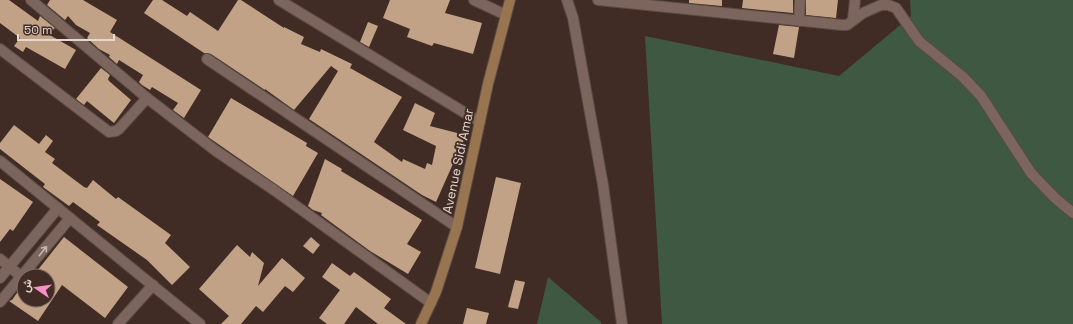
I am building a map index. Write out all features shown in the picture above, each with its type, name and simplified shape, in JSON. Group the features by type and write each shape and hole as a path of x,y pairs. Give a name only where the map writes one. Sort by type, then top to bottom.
{"street":[{"path":"31,0 148,98 216,151 274,190 431,303"},
{"path":"279,0 480,122"},
{"path":"474,0 506,15"},
{"name":"Avenue Sidi Amar","path":"421,324 436,292 457,227 480,122 510,0"},
{"path":"567,0 572,18 603,185 622,324"},
{"path":"598,0 842,25 848,25 863,13 881,5 888,5 896,8 919,41 963,77 981,96 1031,173 1055,198 1073,213"},
{"path":"799,21 800,0"},
{"path":"854,20 855,0"},
{"path":"0,49 109,132 119,129 148,98"},
{"path":"207,58 457,227"},
{"path":"0,161 200,324"},
{"path":"0,278 58,208"},
{"path":"29,268 70,218"},
{"path":"0,258 16,272"},
{"path":"0,302 16,284"},
{"path":"118,324 152,285"}],"green space":[{"path":"910,0 1073,0 1073,324 662,324 645,36 839,76 911,16"},
{"path":"548,277 601,322 601,324 537,324"}],"building":[{"path":"0,0 9,0 38,21 40,16 55,28 48,34 76,50 65,69 26,47 23,52 14,46 20,38 0,23"},
{"path":"50,0 83,0 117,20 110,32 201,90 184,118 173,110 178,103 152,87 150,90 142,85 139,82 143,75 119,60 117,64 109,57 110,55 99,49 87,38 90,33 76,25 68,16 65,20 47,5"},
{"path":"153,0 162,0 187,16 190,12 218,31 238,0 241,0 284,28 304,37 301,44 320,52 321,49 352,64 350,68 402,97 374,142 402,162 403,159 425,169 427,163 432,165 436,146 403,130 415,103 435,113 430,126 465,135 459,158 456,157 436,202 422,195 309,119 338,71 331,66 294,110 211,54 204,53 144,13"},
{"path":"390,0 450,0 445,13 482,23 473,54 434,43 432,46 407,37 410,29 383,18"},
{"path":"689,0 722,0 722,6 689,3"},
{"path":"743,0 793,0 793,13 742,8"},
{"path":"806,0 838,0 836,18 806,15"},
{"path":"368,22 378,26 369,47 360,42"},
{"path":"779,25 799,27 794,58 773,54"},
{"path":"101,68 110,75 108,79 109,81 131,100 114,123 87,101 84,105 76,99"},
{"path":"231,98 307,143 306,146 318,153 293,196 208,137"},
{"path":"14,125 39,144 46,135 53,141 45,152 55,159 52,163 84,187 87,188 93,180 116,199 118,197 171,235 165,243 190,267 172,285 147,260 97,225 100,222 73,202 69,206 43,187 45,184 0,149 0,143"},
{"path":"325,159 342,169 341,171 422,220 407,244 421,252 408,274 370,251 321,215 322,213 313,210 308,206"},
{"path":"496,177 521,183 500,274 475,268"},
{"path":"0,179 33,202 13,231 10,229 0,242"},
{"path":"64,237 128,287 105,318 62,285 56,294 56,268 39,268"},
{"path":"311,237 320,245 313,254 303,246"},
{"path":"237,245 250,257 252,252 264,263 258,286 282,258 305,278 293,292 285,286 263,312 256,306 241,324 221,324 229,316 199,289"},
{"path":"332,263 350,276 354,272 391,299 384,308 406,324 378,324 356,307 344,324 327,324 319,318 340,290 322,277"},
{"path":"515,280 525,282 518,309 508,307"},
{"path":"16,294 16,306 9,301 12,300"},
{"path":"19,308 47,308 38,321"},
{"path":"467,308 489,313 486,324 463,324"}]}
